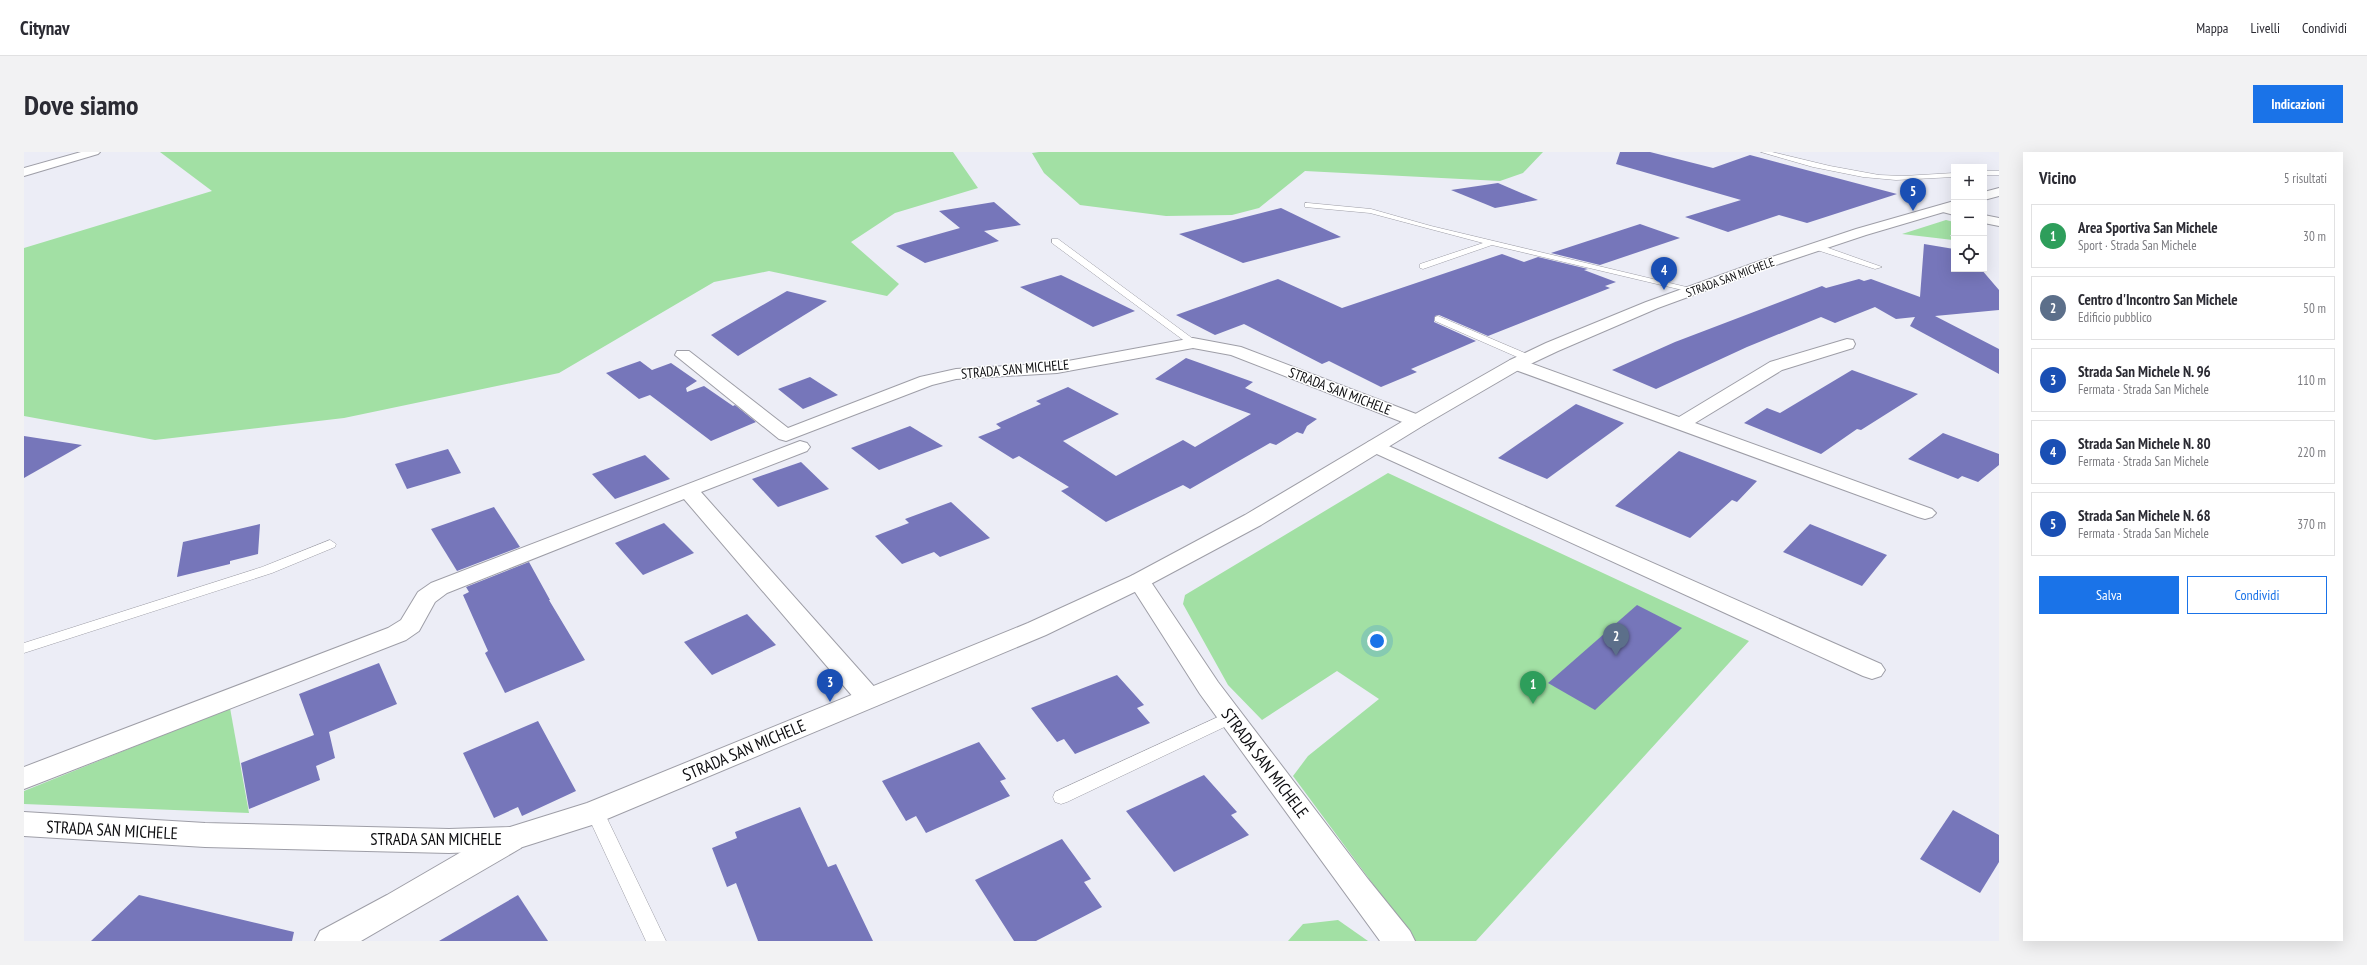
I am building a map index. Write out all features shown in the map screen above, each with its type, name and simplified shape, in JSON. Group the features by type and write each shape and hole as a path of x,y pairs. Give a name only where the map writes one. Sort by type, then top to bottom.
{"street":[{"path":"24,172 94,152"},
{"path":"1987,195 1999,192"},
{"name":"STRADA SAN MICHELE","path":"24,824 205,835 450,841 510,839 595,812 1037,629 1139,581 1253,520 1417,421 1522,361 1611,322 1694,290 1817,247 1951,208"},
{"path":"1987,220 1999,222"},
{"name":"STRADA SAN MICHELE","path":"683,355 786,435 926,381 956,374 1057,368 1193,343 1235,351 1417,421"},
{"path":"1680,424 1776,366 1847,344"},
{"path":"1522,361 1680,424 1925,513"},
{"path":"1375,446 1872,670"},
{"path":"24,778 397,634 410,625 426,597 439,588 800,447"},
{"path":"688,490 870,698"},
{"name":"STRADA SAN MICHELE","path":"1139,581 1209,688 1357,888 1399,941"},
{"path":"331,941 398,905 510,839"}],"lane":[{"path":"1764,152 1812,164 1880,176 1951,175"},
{"path":"1987,173 1999,173"},
{"path":"1308,206 1359,209 1429,228 1694,290"},
{"path":"1055,241 1193,343"},
{"path":"1423,266 1494,242"},
{"path":"1817,247 1878,268"},
{"path":"1438,319 1522,361"},
{"path":"24,648 267,570 330,544"},
{"path":"1061,797 1230,717"},
{"path":"595,812 656,941"}],"green space":[{"path":"160,152 953,152 978,188 895,213 851,242 899,284 887,296 769,271 714,282 559,373 344,418 155,440 24,416 24,248 212,191"},
{"path":"1543,152 1523,173 1500,181 1305,171 1259,208 1232,215 1166,216 1080,205 1044,173 1032,153"},
{"path":"1946,220 1951,221 1951,240 1902,234"},
{"path":"1388,473 1749,641 1476,941 1415,941 1293,776 1308,756 1379,699 1337,671 1262,720 1228,685 1183,604 1185,595"},
{"path":"230,708 249,813 24,804 24,791"},
{"path":"1338,920 1368,941 1288,941 1303,924"}],"building":[{"path":"1620,152 1650,152 1713,168 1750,155 1897,194 1807,223 1779,215 1728,232 1685,217 1741,200 1616,164"},
{"path":"1498,183 1538,200 1495,208 1451,190"},
{"path":"994,202 1021,225 984,231 999,241 925,263 896,246 960,228 939,211"},
{"path":"1281,208 1341,237 1243,263 1179,234"},
{"path":"1640,224 1680,238 1600,265 1551,253"},
{"path":"1924,244 1951,248 1951,272 1984,272 1999,290 1999,310 1935,316 1999,349 1999,374 1910,326 1915,317 1896,319 1875,307 1835,323 1821,317 1747,347 1656,389 1612,370 1675,342 1822,286 1826,288 1859,279 1864,281 1871,279 1920,297"},
{"path":"1502,254 1524,262 1538,257 1588,269 1584,270 1616,282 1605,286 1610,288 1488,336 1439,315 1435,316 1434,322 1476,341 1411,369 1417,372 1381,387 1329,361 1322,364 1244,324 1215,335 1176,315 1278,279 1342,308"},
{"path":"1061,275 1135,311 1093,327 1020,287"},
{"path":"787,291 827,301 738,356 711,335"},
{"path":"1186,358 1253,382 1245,388 1317,419 1307,426 1303,434 1297,432 1276,445 1270,443 1190,489 1183,485 1106,522 1061,491 1069,487 1019,456 1013,459 978,437 1001,428 996,424 1041,404 1036,401 1068,387 1119,414 1063,441 1116,476 1183,440 1195,447 1251,414 1155,379"},
{"path":"640,361 652,370 671,363 697,381 686,388 687,392 704,386 733,406 735,405 756,422 711,441 650,395 639,399 606,373"},
{"path":"1852,370 1918,394 1861,430 1857,429 1821,454 1744,423 1767,408 1780,413"},
{"path":"810,377 838,395 803,409 778,389"},
{"path":"1576,404 1624,423 1547,479 1498,458"},
{"path":"910,426 943,446 879,470 851,448"},
{"path":"1943,433 1999,454 1999,465 1978,482 1962,476 1958,479 1908,459"},
{"path":"24,436 82,445 24,478"},
{"path":"448,449 461,473 407,489 395,464"},
{"path":"1679,451 1757,481 1737,502 1732,500 1690,538 1615,506"},
{"path":"645,455 670,479 615,499 592,474"},
{"path":"801,462 829,489 778,507 752,479"},
{"path":"951,502 990,538 940,557 934,552 902,564 875,536 909,523 905,519"},
{"path":"494,507 520,547 457,571 431,529"},
{"path":"664,523 694,553 643,575 615,543"},
{"path":"260,524 258,554 230,561 230,564 177,577 183,542"},
{"path":"1810,524 1887,555 1862,586 1783,552"},
{"path":"529,562 549,600 585,660 505,693 485,653 488,651 463,595 469,592 466,587"},
{"path":"1637,605 1682,628 1595,710 1548,683"},
{"path":"747,614 776,645 712,675 684,642"},
{"path":"379,663 397,704 329,732 335,758 316,766 320,780 249,809 241,763 314,735 299,694"},
{"path":"1117,675 1144,705 1137,708 1150,723 1075,754 1064,739 1057,742 1031,708"},
{"path":"538,721 576,791 522,816 518,807 494,818 463,753"},
{"path":"979,742 1006,779 1000,781 1010,796 926,833 916,816 906,821 882,781"},
{"path":"1204,775 1237,812 1231,815 1249,835 1174,872 1126,811"},
{"path":"800,807 828,867 836,864 873,941 758,941 736,883 727,887 712,848 737,838 735,832"},
{"path":"1953,810 1999,835 1999,862 1980,893 1920,859"},
{"path":"1062,839 1091,879 1084,882 1102,907 1036,941 1014,941 975,880"},
{"path":"139,895 294,932 292,941 91,941"},
{"path":"518,895 548,941 439,941"}],"place":[{"name":"Strada San Michele N. 68","path":"1913,211"},
{"name":"Strada San Michele N. 80","path":"1664,290"},
{"name":"Centro d'Incontro San Michele","path":"1616,656"},
{"name":"Strada San Michele N. 96","path":"830,702"},
{"name":"Area Sportiva San Michele","path":"1533,704"}]}
